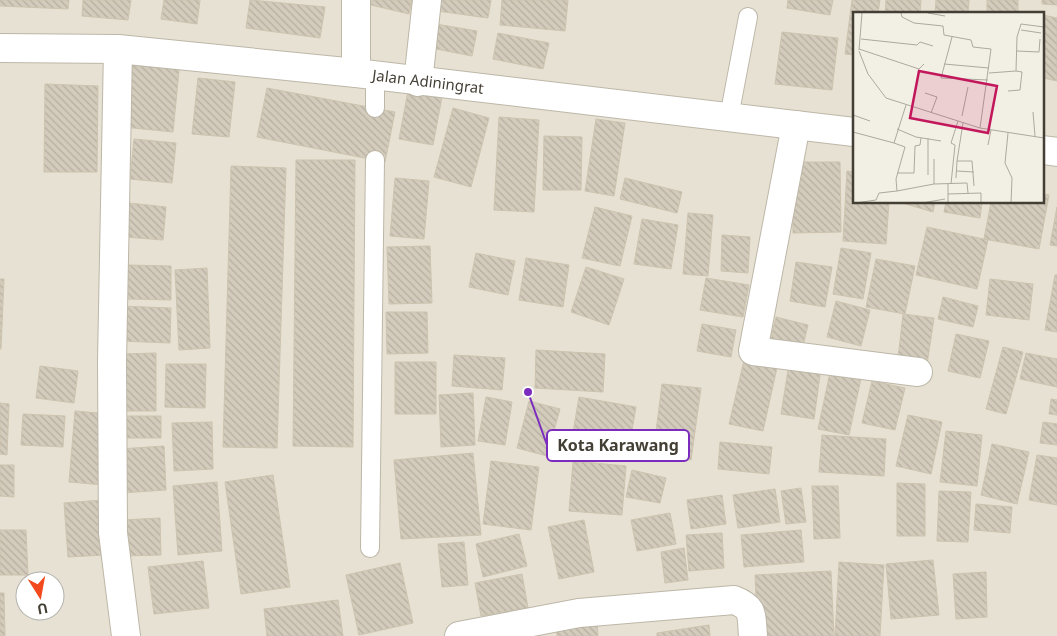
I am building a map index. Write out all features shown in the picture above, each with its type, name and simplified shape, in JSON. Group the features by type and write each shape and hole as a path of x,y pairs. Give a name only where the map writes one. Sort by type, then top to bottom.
{"street":[{"path":"356,0 365,75"},
{"path":"418,82 427,0"},
{"name":"Jalan Adiningrat","path":"0,48 118,49 365,75 853,132"},
{"path":"118,49 112,362 113,524 126,636"},
{"path":"796,125 753,351 918,372"},
{"path":"1044,150 1057,152"},
{"path":"459,636 579,613 734,600 744,603 751,611 753,636"}],"lane":[{"path":"729,117 748,17"},
{"path":"365,75 375,108"},
{"path":"370,548 376,160"}],"shaded area":[{"path":"0,0 1057,0 1057,636 0,636"}],"building":[{"path":"0,0 69,0 68,9 0,6"},
{"path":"83,0 131,0 128,20 82,16"},
{"path":"164,0 200,0 197,24 161,19"},
{"path":"250,0 325,7 320,38 246,28"},
{"path":"372,0 412,0 409,14 371,5"},
{"path":"431,0 491,0 488,18 430,10"},
{"path":"502,0 568,0 565,31 500,25"},
{"path":"788,0 833,0 830,15 787,8"},
{"path":"852,0 880,0 878,12 853,12 853,55 845,54"},
{"path":"886,0 921,0 920,12 885,12"},
{"path":"936,0 969,0 968,12 935,12"},
{"path":"987,0 1018,0 1018,12 987,12"},
{"path":"1042,0 1057,0 1057,5 1042,4"},
{"path":"1044,15 1057,18 1057,81 1044,78"},
{"path":"430,23 477,31 472,56 426,47"},
{"path":"782,32 838,38 832,90 775,84"},
{"path":"498,33 549,43 543,69 493,59"},
{"path":"130,55 180,61 173,132 123,127"},
{"path":"198,78 235,82 229,137 192,134"},
{"path":"45,84 98,86 97,172 44,172"},
{"path":"267,88 395,112 385,162 257,137"},
{"path":"408,91 442,97 433,145 399,139"},
{"path":"453,108 489,118 471,187 434,177"},
{"path":"499,117 539,120 534,212 494,210"},
{"path":"596,119 625,123 614,196 585,191"},
{"path":"544,136 582,137 581,190 543,190"},
{"path":"134,139 176,143 172,183 130,179"},
{"path":"296,160 355,160 353,447 293,446"},
{"path":"792,162 840,162 841,232 793,233"},
{"path":"231,166 286,168 277,448 223,447"},
{"path":"847,171 853,172 853,204 889,204 886,244 843,241"},
{"path":"395,178 429,181 424,239 390,236"},
{"path":"625,178 682,192 677,213 620,199"},
{"path":"1044,194 1049,195 1039,249 984,239 991,204 1044,204"},
{"path":"129,203 166,207 163,240 125,237"},
{"path":"906,204 935,204 933,212"},
{"path":"946,204 982,204 980,218 944,212"},
{"path":"595,207 632,216 620,266 582,258"},
{"path":"1057,207 1057,246 1050,245"},
{"path":"688,213 713,215 708,276 683,274"},
{"path":"642,219 678,225 671,269 634,264"},
{"path":"927,227 988,240 977,289 916,275"},
{"path":"722,235 750,237 748,273 721,271"},
{"path":"430,246 432,303 389,304 387,247"},
{"path":"841,248 871,253 863,299 833,294"},
{"path":"476,253 515,261 508,295 469,287"},
{"path":"526,258 569,265 563,307 519,300"},
{"path":"876,259 915,266 905,314 866,307"},
{"path":"796,262 832,267 825,307 790,301"},
{"path":"127,265 171,266 171,300 127,299"},
{"path":"586,267 624,279 609,325 571,312"},
{"path":"207,268 210,348 179,350 175,270"},
{"path":"1055,275 1057,275 1057,332 1045,330"},
{"path":"706,278 749,285 743,317 700,310"},
{"path":"0,279 4,279 1,349 0,349"},
{"path":"990,279 1033,284 1029,320 986,315"},
{"path":"943,297 978,306 973,327 938,319"},
{"path":"836,301 870,310 861,346 827,337"},
{"path":"120,306 171,308 170,343 119,341"},
{"path":"386,312 427,312 428,353 387,354"},
{"path":"903,314 934,318 926,371 897,367"},
{"path":"776,317 808,325 802,350 770,342"},
{"path":"702,324 736,330 731,357 697,351"},
{"path":"956,334 989,341 980,378 948,371"},
{"path":"1003,347 1023,352 1006,414 986,409"},
{"path":"536,350 605,354 603,392 535,388"},
{"path":"156,353 156,411 123,411 123,354"},
{"path":"1026,353 1057,359 1057,387 1020,379"},
{"path":"454,355 505,358 502,390 452,386"},
{"path":"745,356 778,363 763,431 729,424"},
{"path":"395,362 436,362 436,414 395,414"},
{"path":"832,363 863,369 849,435 818,429"},
{"path":"166,364 206,364 205,408 165,407"},
{"path":"789,364 821,368 814,419 781,414"},
{"path":"40,366 78,371 74,403 36,398"},
{"path":"872,381 905,388 895,430 862,423"},
{"path":"662,384 701,388 691,460 653,455"},
{"path":"473,393 475,445 441,447 439,395"},
{"path":"486,397 512,402 505,445 478,441"},
{"path":"579,397 636,407 629,448 572,438"},
{"path":"1051,399 1057,400 1057,415 1049,414"},
{"path":"529,401 560,409 547,456 517,448"},
{"path":"0,403 9,404 7,455 0,454"},
{"path":"75,411 110,414 104,485 69,482"},
{"path":"23,414 65,416 63,447 21,445"},
{"path":"908,415 942,422 931,474 896,466"},
{"path":"121,416 161,416 161,438 121,438"},
{"path":"212,422 213,469 174,471 172,423"},
{"path":"1043,422 1057,424 1057,445 1040,443"},
{"path":"946,431 982,435 977,486 940,482"},
{"path":"822,435 886,439 884,476 819,472"},
{"path":"720,442 772,447 769,474 718,469"},
{"path":"992,444 1029,452 1017,504 981,495"},
{"path":"164,446 166,490 121,493 119,449"},
{"path":"473,453 481,535 401,539 394,460"},
{"path":"1037,455 1057,458 1057,505 1029,500"},
{"path":"491,461 539,467 531,530 483,524"},
{"path":"573,461 626,466 622,515 569,511"},
{"path":"0,465 14,465 14,497 0,496"},
{"path":"632,470 666,478 660,503 626,497"},
{"path":"273,475 290,587 241,594 225,482"},
{"path":"217,482 222,551 178,555 173,486"},
{"path":"897,483 925,484 925,536 897,536"},
{"path":"812,486 838,486 840,538 814,539"},
{"path":"801,488 806,522 786,524 781,491"},
{"path":"775,489 780,522 738,528 733,495"},
{"path":"939,491 971,492 968,542 937,541"},
{"path":"722,495 726,524 691,529 687,500"},
{"path":"102,500 105,555 68,557 64,503"},
{"path":"976,504 1012,507 1010,533 974,530"},
{"path":"670,513 676,544 637,551 631,520"},
{"path":"160,518 161,555 123,556 122,520"},
{"path":"584,520 594,572 559,579 548,527"},
{"path":"0,530 26,530 28,571 15,571 15,575 0,575"},
{"path":"801,530 804,562 744,567 741,535"},
{"path":"722,533 724,568 689,571 686,535"},
{"path":"519,534 527,566 483,577 476,544"},
{"path":"464,542 468,585 442,587 438,544"},
{"path":"684,548 688,580 665,583 661,552"},
{"path":"933,560 939,615 891,619 886,564"},
{"path":"203,561 209,608 154,614 148,567"},
{"path":"839,562 884,565 880,636 835,636"},
{"path":"400,563 413,623 359,635 346,575"},
{"path":"831,571 834,636 758,636 755,575"},
{"path":"986,572 987,617 956,619 953,574"},
{"path":"522,574 528,608 481,616 475,583"},
{"path":"0,593 4,593 5,636 0,636"},
{"path":"338,600 343,636 267,636 264,609"},
{"path":"597,622 598,636 557,636 556,627"},
{"path":"709,625 710,636 657,636 657,633"}],"place":[{"name":"Kota Karawang","path":"528,392"}]}
